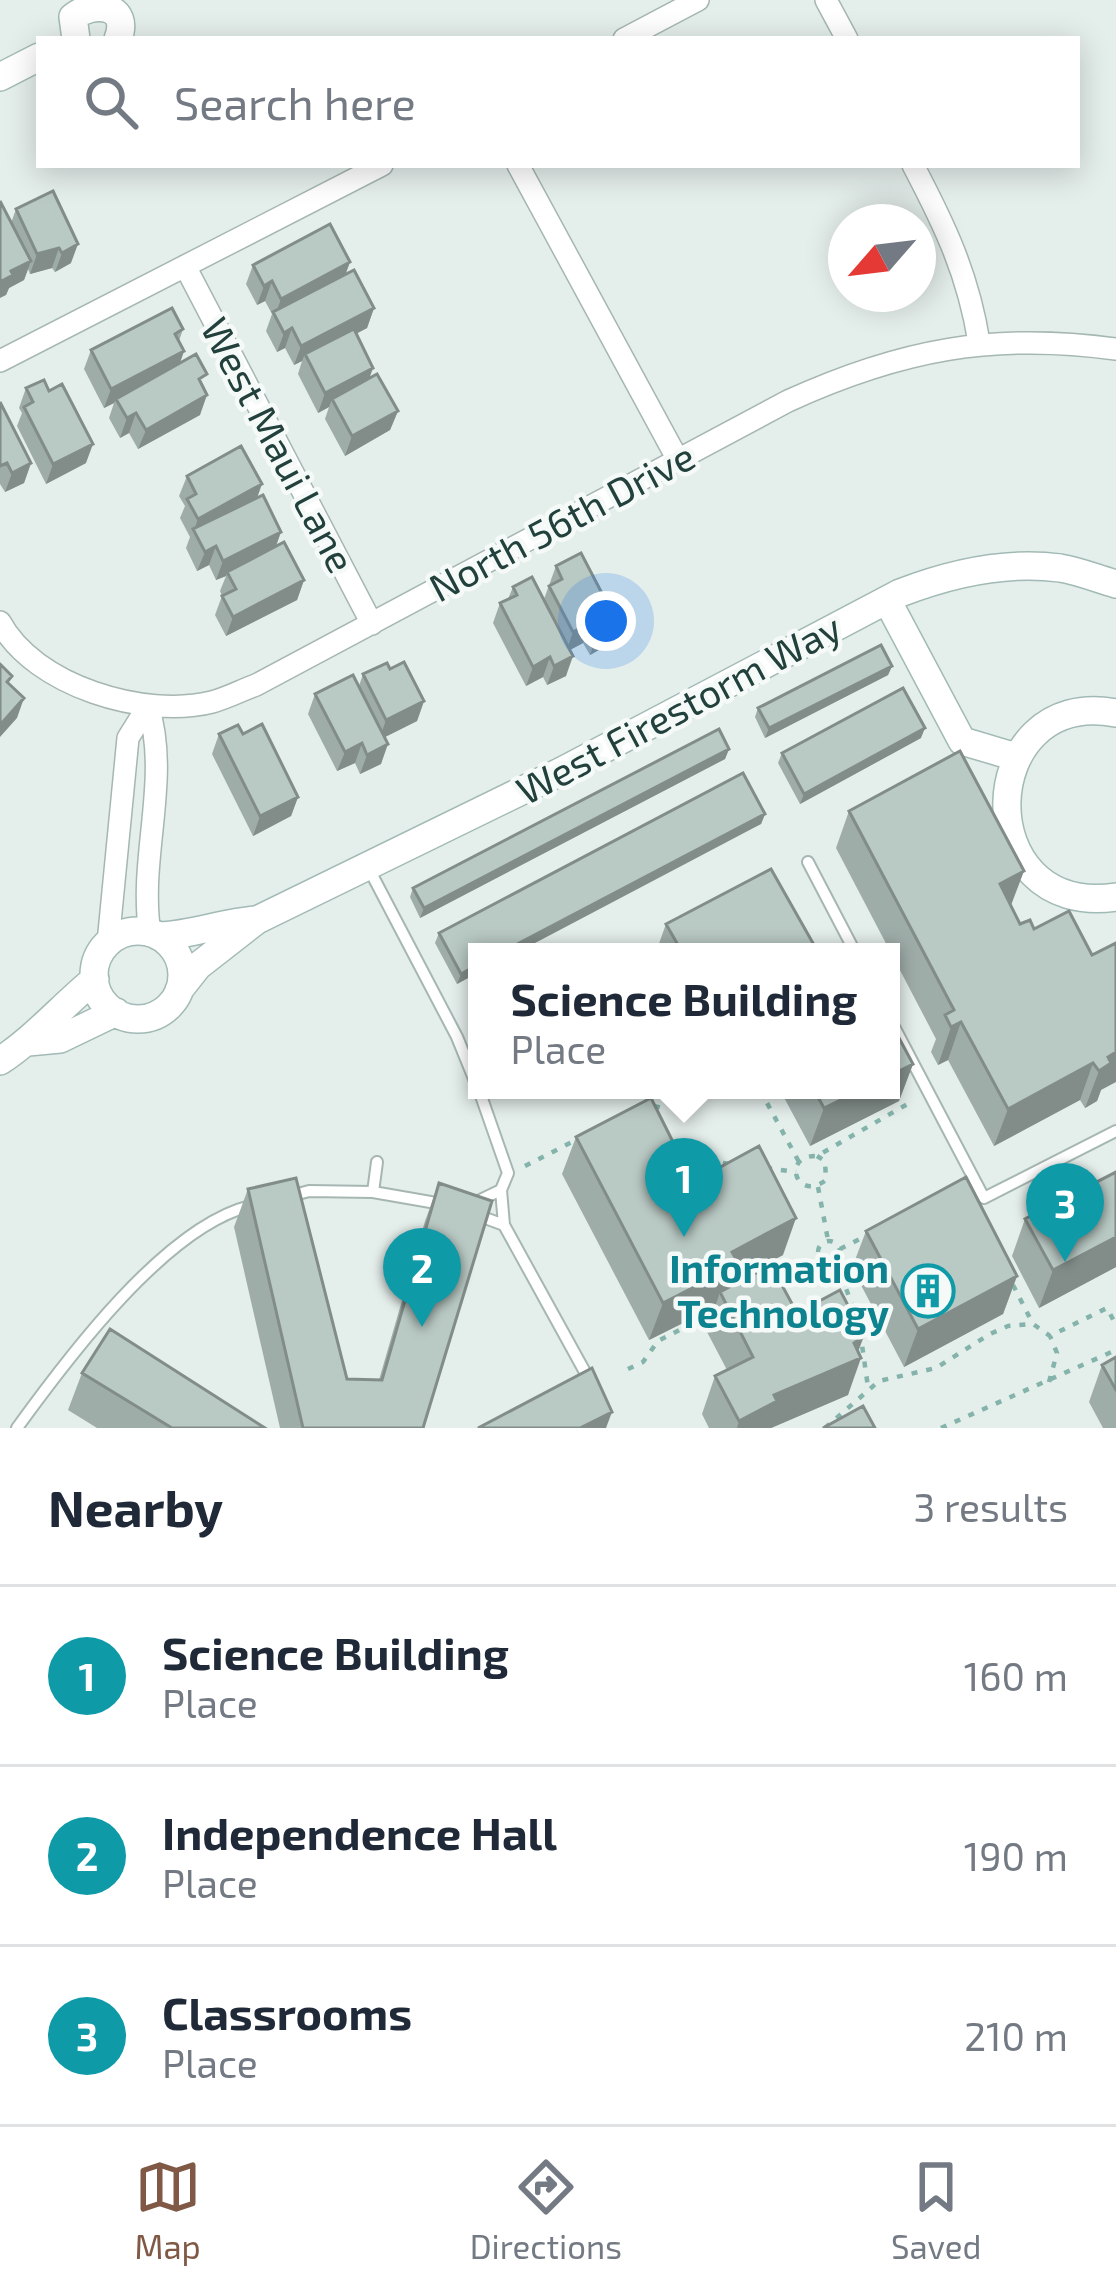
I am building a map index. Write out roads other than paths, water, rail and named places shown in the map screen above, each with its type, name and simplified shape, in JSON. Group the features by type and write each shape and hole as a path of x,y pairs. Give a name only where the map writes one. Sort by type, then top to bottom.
{"street":[{"path":"630,36 698,0"},
{"path":"826,0 845,36"},
{"path":"75,36 73,17 86,1 104,1 126,17"},
{"path":"0,77 36,59"},
{"path":"0,361 376,168"},
{"path":"520,168 678,460"},
{"path":"915,168 964,272 979,342"},
{"name":"West Maui Lane","path":"185,266 372,624"},
{"name":"North 56th Drive","path":"0,622 48,671 112,699 148,706 209,703 256,685 849,374 915,353 979,342 1058,341 1116,349"},
{"name":"West Firestorm Way","path":"178,990 198,966 257,920 369,868 946,575 1060,568 1116,584"},
{"path":"887,601 962,742 1016,757"},
{"path":"109,943 128,738 148,706"},
{"path":"148,706 159,739 146,905 154,935 178,957 182,971 178,990 164,1010 138,1019 116,1012 101,999 95,979 98,958 109,943 130,932 154,935"},
{"path":"1116,713 1100,710 1067,715 1037,732 1016,757 1005,788 1005,821 1015,850 1035,876 1064,893 1096,900 1116,897"},
{"path":"122,815 153,818"},
{"name":"West Firestorm Way","path":"154,935 194,935 233,921 257,920"},
{"path":"0,1061 28,1042 47,1018 95,979"},
{"path":"28,1042 59,1039 116,1012"}],"lane":[{"path":"808,862 850,943"},
{"path":"369,868 468,1064"},
{"path":"900,1038 984,1198 1116,1131"},
{"path":"482,1099 508,1174 501,1190 504,1225 598,1394"},
{"path":"373,1192 377,1162"},
{"path":"444,1204 475,1203 501,1190"},
{"path":"273,1200 309,1191 373,1192 444,1204 504,1225"},
{"path":"17,1428 79,1343 185,1240 238,1209 256,1204"}],"place":[{"name":"Science Building","path":"684,1237"},
{"name":"Classrooms","path":"1065,1262"},
{"name":"Information Technology","path":"928,1291"},
{"name":"Independence Hall","path":"422,1327"}]}
